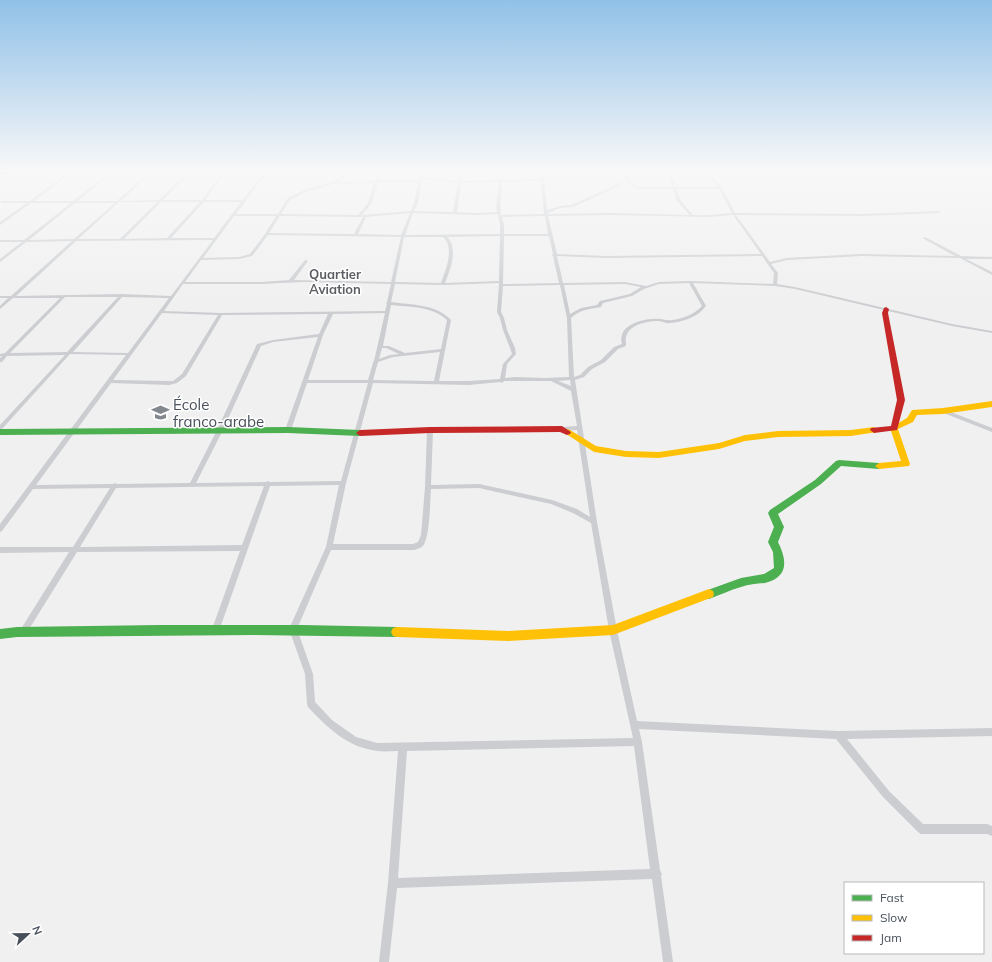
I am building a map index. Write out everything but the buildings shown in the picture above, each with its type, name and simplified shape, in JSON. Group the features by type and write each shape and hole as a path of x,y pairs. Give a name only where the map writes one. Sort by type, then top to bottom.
{"main road":[{"path":"0,634 23,632 293,629 508,636 613,630 734,585 766,578 779,570 778,552 774,542 779,528 773,513 818,482 839,463 881,466 906,464 894,428 901,400 885,314 886,309"},
{"path":"0,432 288,430 358,433 430,430 562,430 594,449 626,454 659,455 719,446 745,438 778,434 852,433 894,428 910,420 915,412 943,411 992,404"}],"street":[{"path":"0,224 13,215"},
{"path":"0,261 58,215"},
{"path":"0,308 104,215"},
{"path":"121,240 147,215"},
{"path":"168,239 190,215"},
{"path":"0,529 233,215 378,215"},
{"path":"412,215 403,234 380,347 358,433 343,483 329,547 293,629 309,674 311,704 329,723 354,741 377,747 638,742"},
{"path":"499,215 501,235 501,283 499,312 513,347 514,354 505,364 502,381"},
{"path":"546,215 568,318 572,378 594,522 613,630 638,742 668,962"},
{"path":"684,215 723,215"},
{"path":"735,215 776,273 775,285"},
{"path":"818,215 889,215"},
{"path":"200,259 239,258 251,255 267,234 277,216"},
{"path":"356,234 365,216"},
{"path":"267,234 403,234 444,236 550,235"},
{"path":"443,284 449,264 450,243 448,238 444,236"},
{"path":"925,238 939,247 978,265 992,274"},
{"path":"0,241 215,239"},
{"path":"0,253 10,253"},
{"path":"554,255 599,257 763,255"},
{"path":"769,263 787,259 862,255 992,258"},
{"path":"291,281 306,261"},
{"path":"182,283 291,281 443,284 625,283 646,287"},
{"path":"568,318 573,312 599,306 601,302 631,295 646,287 659,283 690,282 775,285 952,325 992,332"},
{"path":"305,381 436,383 502,381 515,379 553,380 582,376 590,368 603,361 616,348 624,345 624,335 632,326 661,320 667,322 692,316 700,311 704,306 690,282"},
{"path":"0,298 122,295 171,297"},
{"path":"0,428 122,295"},
{"path":"0,361 63,297"},
{"path":"388,303 436,310 445,315 449,320 436,383"},
{"path":"161,312 222,314 386,312"},
{"path":"288,430 320,335 331,313"},
{"path":"110,381 162,384 175,382 184,375 222,314"},
{"path":"192,484 220,430 259,345 273,340 320,335"},
{"path":"380,347 386,347 406,355"},
{"path":"375,362 392,356 443,350"},
{"path":"0,355 69,353 129,354"},
{"path":"553,380 574,390"},
{"path":"943,411 992,430"},
{"path":"562,430 580,428"},
{"path":"329,547 414,548 420,544 424,535 428,488 430,430"},
{"path":"216,629 268,483"},
{"path":"31,487 343,483"},
{"path":"23,632 115,485"},
{"path":"428,488 479,486 552,502 575,511 594,522"},
{"path":"0,550 244,548"},
{"path":"635,725 838,735 992,732"},
{"path":"838,735 886,794 921,829 987,829 992,831"},
{"path":"384,962 393,882 403,746"},
{"path":"393,882 657,874"}],"traffic: fast":[{"path":"0,432 288,430 360,433"},
{"path":"709,594 741,582 766,578 779,570 778,552 773,542 779,527 773,513 818,482 839,463 879,466"},
{"path":"0,634 17,632 207,630 397,632"}],"traffic: slow":[{"path":"879,466 906,464 894,428 910,420 915,412 943,411 992,404"},
{"path":"567,432 594,449 626,454 659,455 719,446 745,438 778,434 851,433 874,430"},
{"path":"397,632 508,636 613,630 709,594"}],"traffic: jam":[{"path":"874,430 894,428 901,400 885,313 886,309"},
{"path":"360,433 430,430 562,429 567,432"}],"place":[{"name":"École franco-arabe","path":"160,413"}],"district":[{"name":"Quartier Aviation","path":"335,282"}]}
